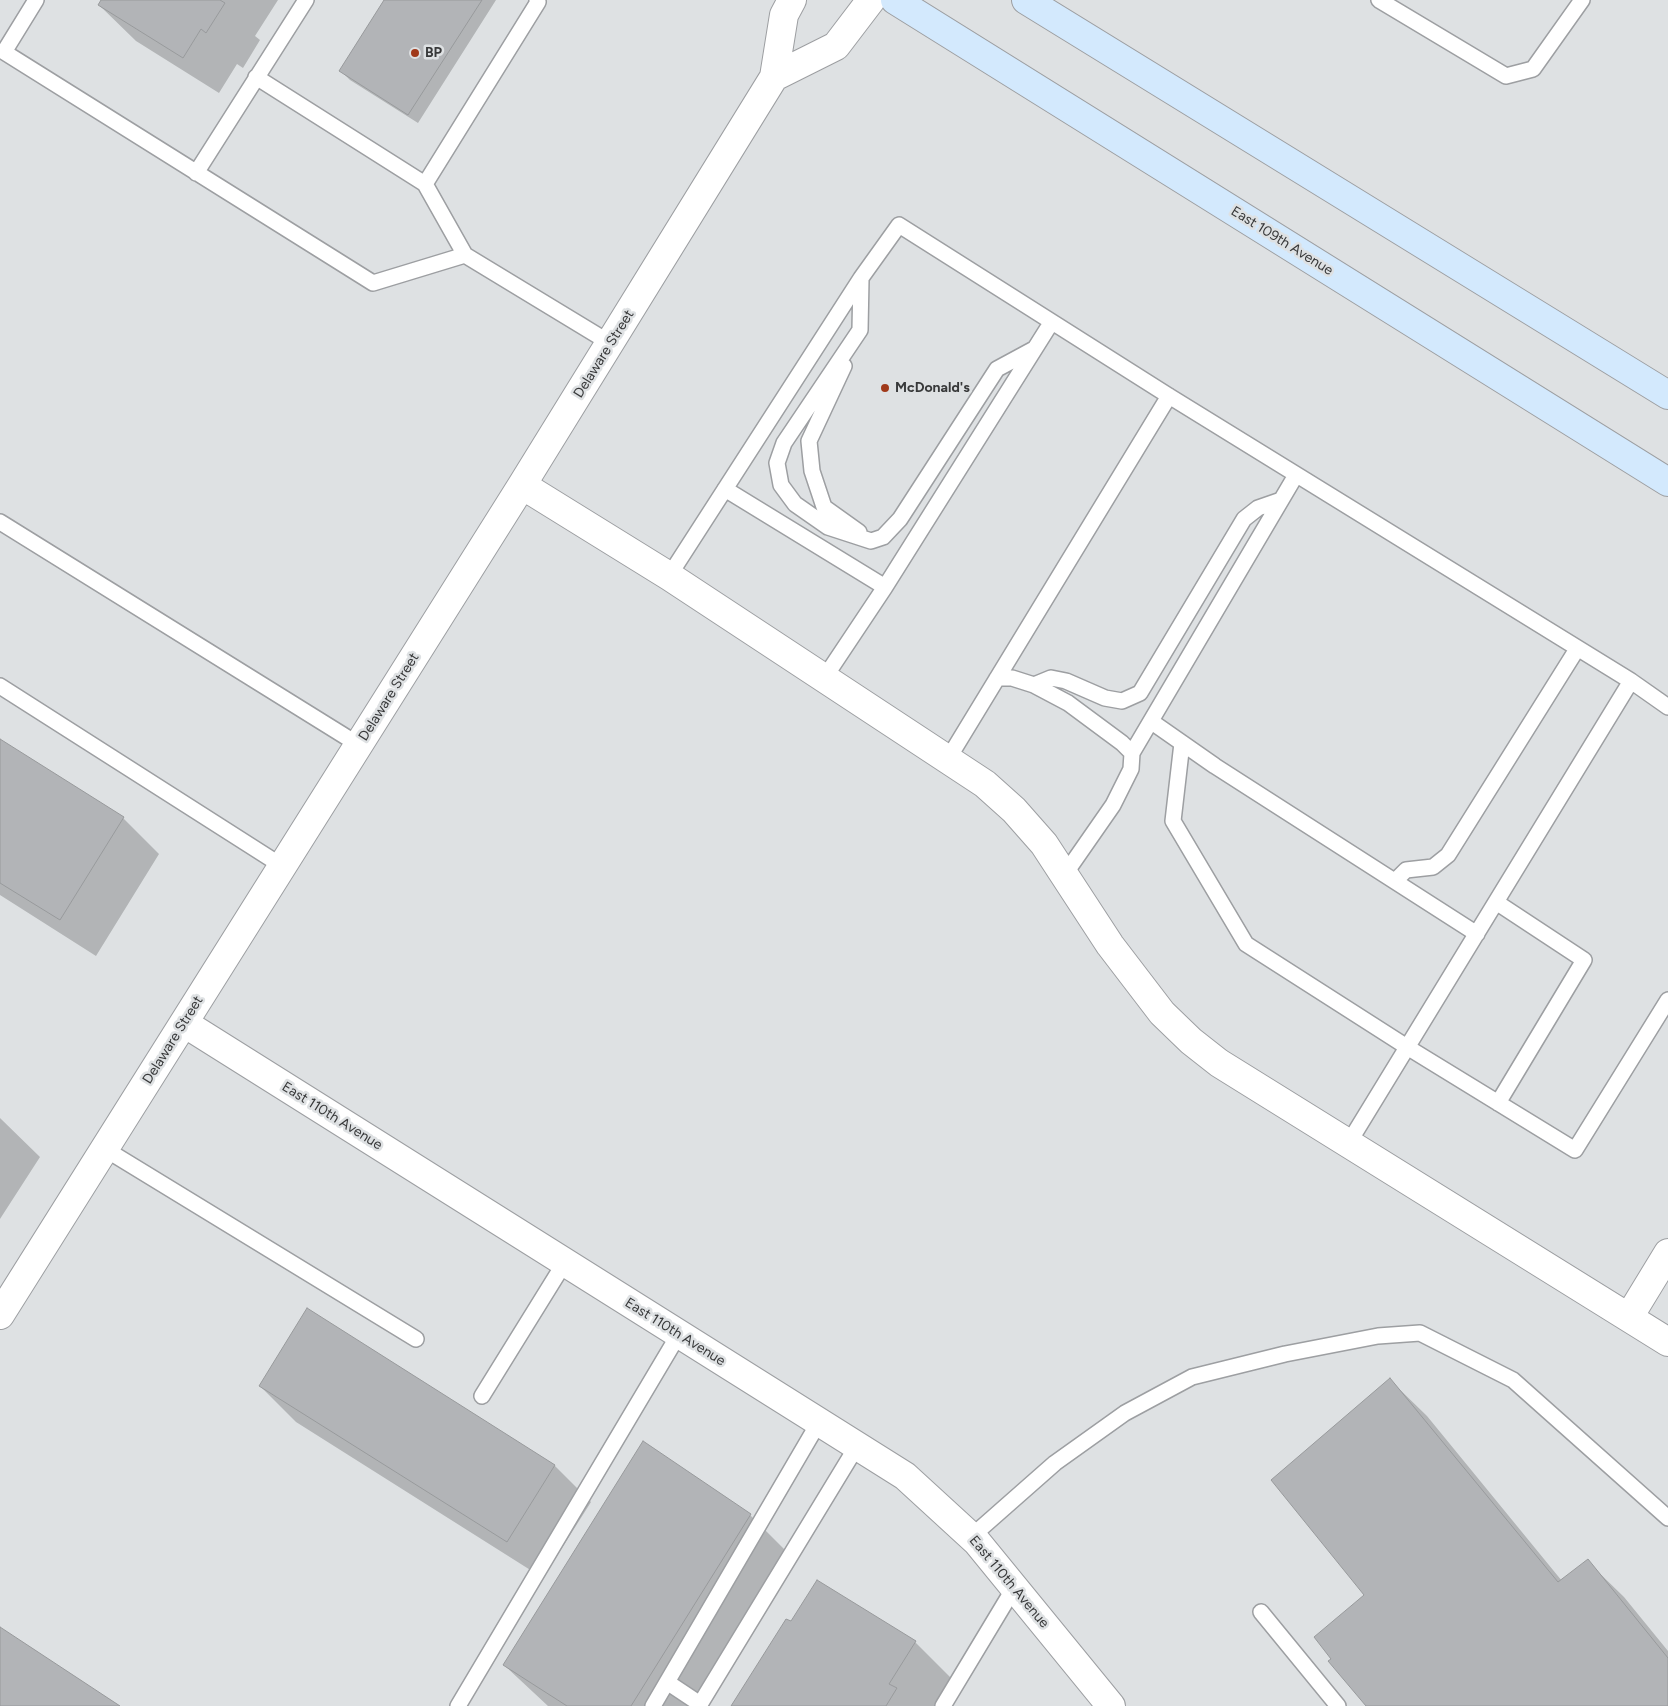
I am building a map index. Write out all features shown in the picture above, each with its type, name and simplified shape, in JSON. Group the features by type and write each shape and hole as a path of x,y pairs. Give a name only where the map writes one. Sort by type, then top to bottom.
{"main road":[{"name":"East 109th Avenue","path":"895,0 1668,482"},
{"path":"1026,0 1668,395"}],"street":[{"name":"Delaware Street","path":"0,1315 522,485 774,77 784,15 792,0"},
{"path":"774,77 836,46 872,0"},
{"path":"522,485 669,576 986,784 1014,810 1044,844 1110,946 1162,1013 1191,1041 1219,1063 1668,1342"},
{"name":"East 110th Avenue","path":"184,1023 905,1476 971,1537 1111,1706"},
{"path":"1629,1317 1668,1253"}],"lane":[{"path":"36,0 4,52 373,283 465,255"},
{"path":"196,173 306,0"},
{"path":"425,184 538,2 537,0"},
{"path":"1379,0 1506,76 1533,69 1582,0"},
{"path":"256,77 425,184 465,255 610,343"},
{"path":"669,576 861,278 899,225 1051,323 1630,681 1668,707"},
{"path":"861,278 860,330 809,441 812,471 824,507 871,541"},
{"path":"825,677 885,587 1051,323"},
{"path":"860,330 784,443 777,463 781,485 795,504 828,527 871,541 883,537 900,519 997,369 1034,349"},
{"path":"948,759 1169,396"},
{"path":"1065,874 1113,805 1131,770 1132,753 1296,475"},
{"path":"725,488 885,587"},
{"path":"1034,684 1051,678 1066,681 1105,698 1122,701 1140,693 1244,519 1258,508 1281,500"},
{"path":"0,522 359,745"},
{"path":"1395,881 1406,870 1433,867 1448,855 1577,649"},
{"path":"997,678 1012,678 1034,684 1068,702 1122,743 1132,753"},
{"path":"1348,1144 1630,681"},
{"path":"0,686 282,866"},
{"path":"1152,722 1477,934"},
{"path":"1182,742 1173,821 1246,944 1498,1104 1575,1150 1668,1000"},
{"path":"1496,902 1584,960 1498,1104"},
{"path":"105,1149 416,1339"},
{"path":"482,1396 565,1262"},
{"path":"971,1537 1055,1463 1125,1414 1192,1377 1285,1354 1378,1336 1420,1333 1513,1380 1668,1518"},
{"path":"458,1706 679,1334"},
{"path":"653,1706 819,1422"},
{"path":"667,1682 700,1705 857,1446"},
{"path":"943,1706 1014,1588"},
{"path":"1261,1612 1338,1706"}],"building":[{"path":"101,0 220,0 225,3 206,33 201,29 183,58 98,5"},
{"path":"384,0 482,0 408,115 339,71"},
{"path":"0,739 124,817 60,920 0,883"},
{"path":"307,1308 555,1465 507,1542 259,1386"},
{"path":"1390,1378 1558,1582 1588,1559 1668,1658 1668,1706 1366,1706 1328,1661 1331,1659 1314,1637 1364,1595 1271,1480"},
{"path":"643,1441 751,1514 631,1706 567,1706 503,1665"},
{"path":"817,1580 916,1641 889,1684 897,1688 886,1706 731,1706 786,1619 791,1621"},
{"path":"0,1627 120,1706 0,1706"}],"place":[{"name":"BP","path":"415,53"},
{"name":"McDonald's","path":"885,388"}]}
